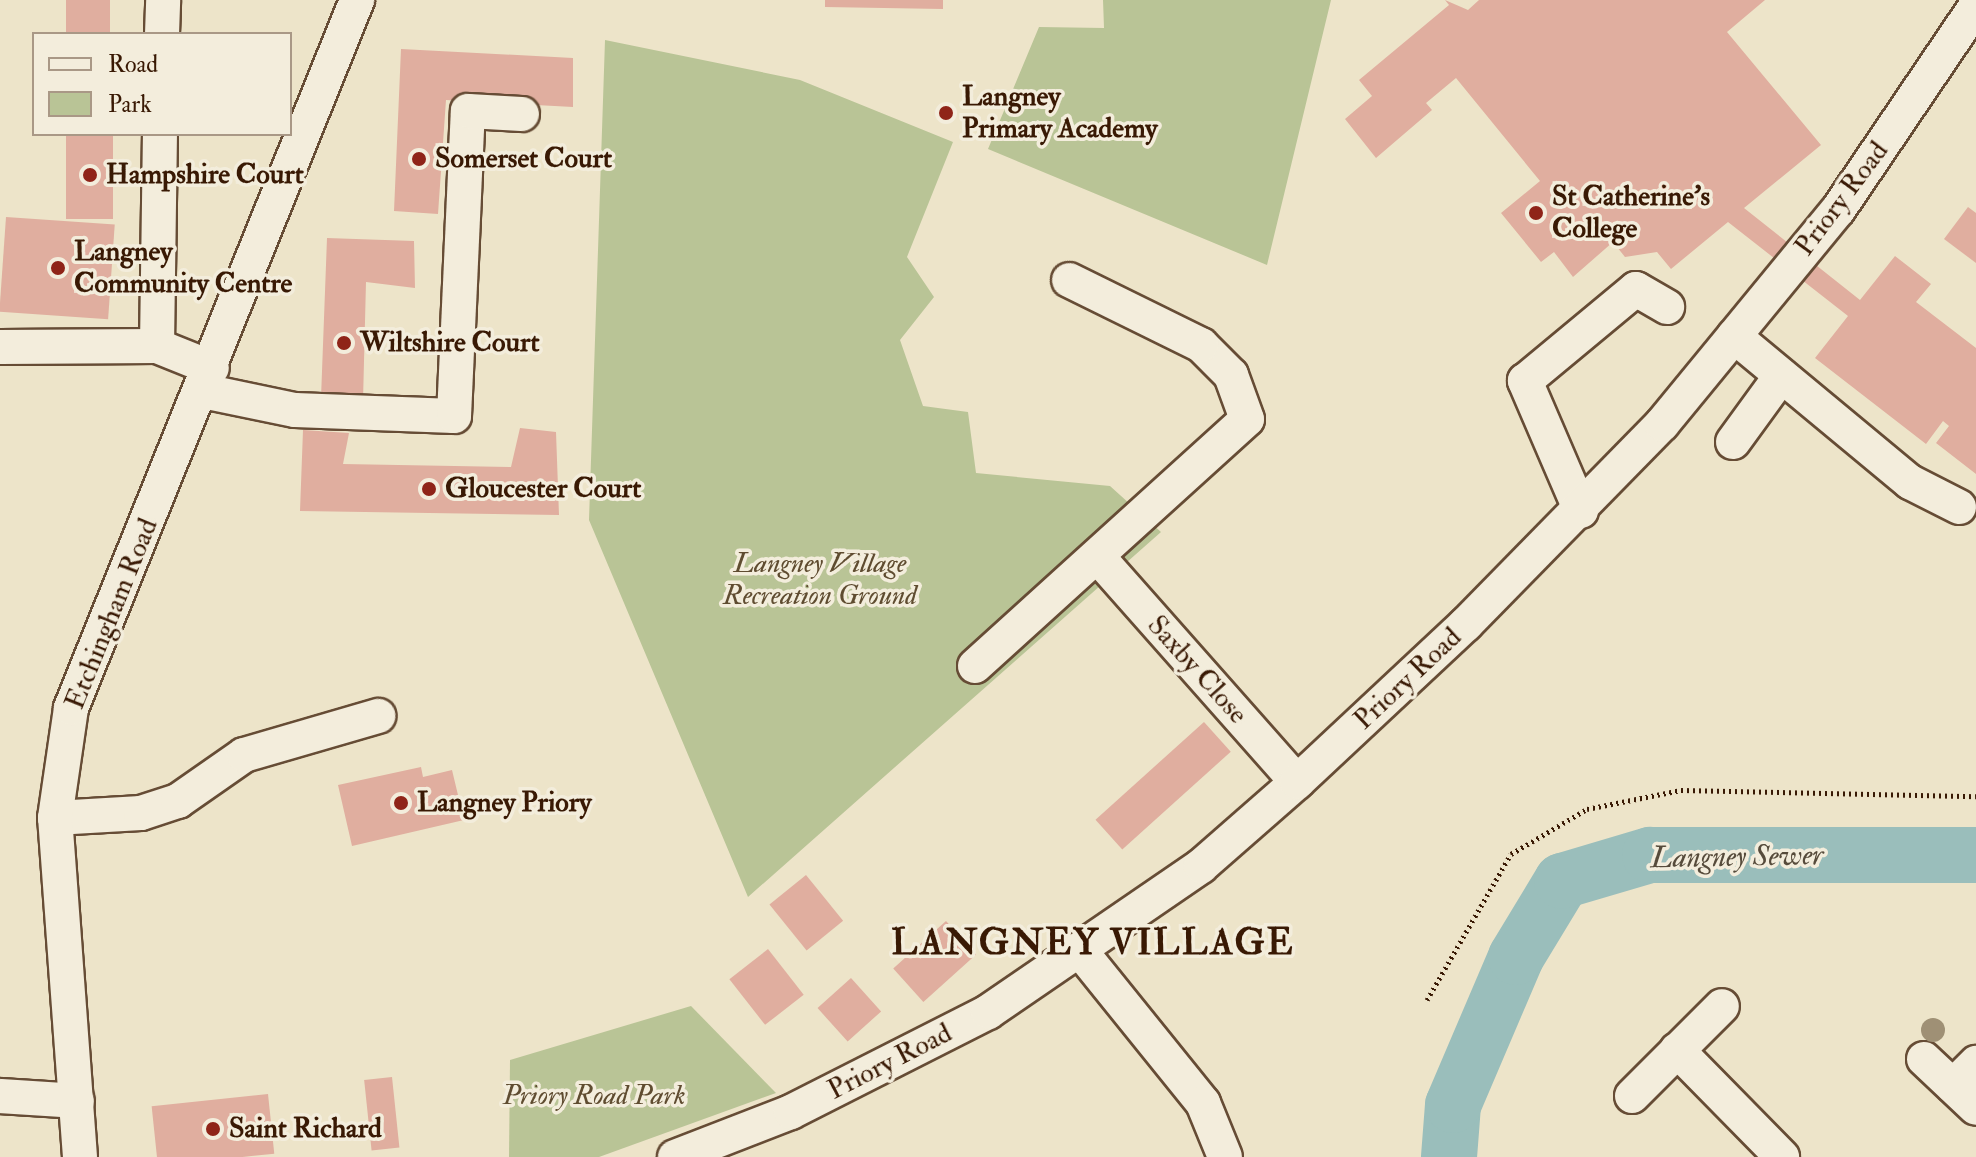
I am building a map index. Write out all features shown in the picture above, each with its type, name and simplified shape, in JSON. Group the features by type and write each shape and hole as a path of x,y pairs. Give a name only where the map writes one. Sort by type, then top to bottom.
{"street":[{"path":"162,32 163,0"},
{"name":"Etchingham Road","path":"80,1157 55,818 71,708 207,380 357,0"},
{"name":"Priory Road","path":"675,1157 791,1112 988,1012 1082,953 1201,866 1297,782 1581,511 1734,336 1838,210 1976,6"},
{"path":"0,347 157,346 207,380 295,410 454,416 468,111 522,114"},
{"path":"157,346 160,136"},
{"path":"975,666 1247,419 1231,375 1201,345 1069,280"},
{"path":"1581,511 1525,381 1636,289 1667,307"},
{"path":"1734,336 1910,482 1959,507"},
{"path":"1733,442 1781,376"},
{"name":"Saxby Close","path":"1098,557 1297,782"},
{"path":"55,818 141,813 178,801 244,755 378,716"},
{"path":"1082,953 1203,1103 1225,1157"},
{"path":"1632,1096 1722,1006"},
{"path":"1677,1050 1782,1157"},
{"path":"1924,1059 1968,1086"},
{"path":"0,1096 77,1101"}],"path":[{"path":"1427,1000 1511,854 1587,809 1681,790 1976,796"}],"green space":[{"path":"1103,0 1331,0 1267,265 988,149 1039,27 1104,28"},
{"name":"Langney Village Recreation Ground","path":"605,40 800,80 953,142 907,257 934,297 900,340 923,406 968,412 976,473 1110,486 1161,532 748,897 589,520"},
{"name":"Priory Road Park","path":"691,1006 776,1093 599,1157 509,1157 510,1060"}],"building":[{"path":"66,0 110,0 110,32 66,32"},
{"path":"825,0 943,0 943,9 825,7"},
{"path":"1445,0 1468,10 1479,0 1765,0 1727,32 1821,145 1744,208 1860,300 1895,256 1931,284 1916,302 1976,348 1976,474 1936,443 1949,426 1943,421 1926,444 1815,358 1848,316 1728,222 1671,269 1657,252 1625,257 1613,242 1573,277 1554,252 1541,262 1501,213 1540,181 1456,78 1426,103 1432,110 1376,158 1345,119 1372,96 1359,80 1449,5"},
{"name":"Somerset Court","path":"401,49 573,58 573,107 446,100 438,214 394,211"},
{"name":"Hampshire Court","path":"66,136 113,136 113,219 66,219"},
{"path":"1968,207 1976,213 1976,263 1944,239"},
{"name":"Langney Community Centre","path":"6,217 115,225 108,319 0,312"},
{"name":"Wiltshire Court","path":"327,238 414,241 415,288 366,282 363,401 321,398"},
{"name":"Gloucester Court","path":"520,428 556,432 559,515 300,511 303,430 349,433 343,464 511,467"},
{"path":"1204,722 1231,752 1122,849 1096,820"},
{"name":"Langney Priory","path":"421,767 423,777 452,770 464,820 352,846 338,785"},
{"path":"806,875 843,921 807,950 769,905"},
{"path":"946,921 976,954 923,1002 893,969"},
{"path":"768,949 804,995 765,1025 729,979"},
{"path":"851,978 881,1011 848,1042 818,1008"},
{"path":"392,1077 399,1148 372,1151 364,1080"},
{"name":"Saint Richard","path":"268,1094 274,1154 243,1157 157,1157 152,1106"}],"waterway":[{"name":"Langney Sewer","path":"1449,1157 1453,1105 1516,957 1562,881 1650,855 1976,855"}],"place":[{"name":"Langney Primary Academy","path":"946,113"},
{"name":"Somerset Court","path":"419,159"},
{"name":"Hampshire Court","path":"90,175"},
{"name":"St Catherine's College","path":"1536,213"},
{"name":"Langney Community Centre","path":"58,268"},
{"name":"Wiltshire Court","path":"344,343"},
{"name":"Gloucester Court","path":"429,489"},
{"name":"Langney Priory","path":"401,803"},
{"name":"Saint Richard","path":"213,1129"}],"district":[{"name":"LANGNEY VILLAGE","path":"1093,943"}]}
